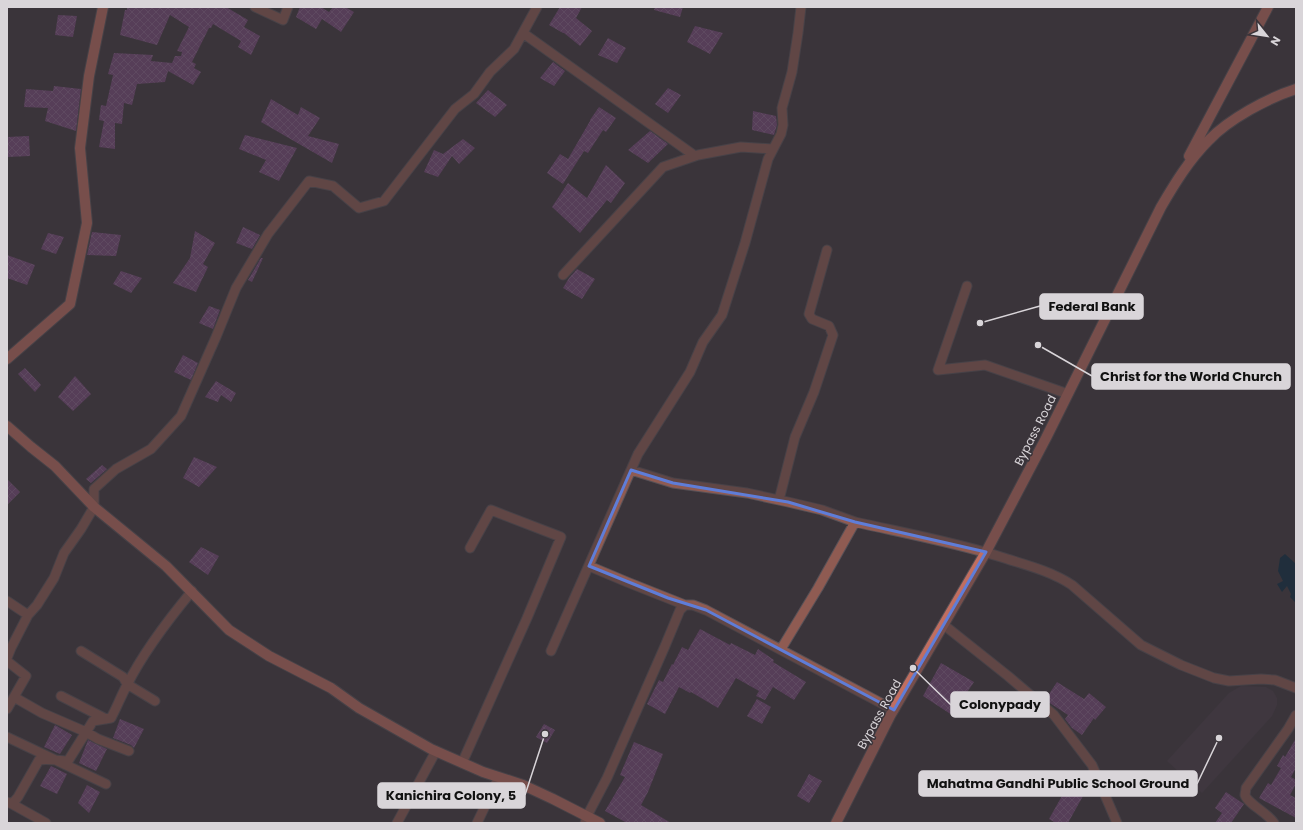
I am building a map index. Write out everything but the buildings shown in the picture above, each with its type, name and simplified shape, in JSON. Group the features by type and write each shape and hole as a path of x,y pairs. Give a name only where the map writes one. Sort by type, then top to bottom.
{"street":[{"path":"7,359 70,304 87,223 80,148 89,76 103,7"},
{"path":"255,7 283,20 288,7"},
{"path":"7,658 28,615 37,605 54,578 64,554 81,530 94,507 94,489 116,468 151,448 181,416 236,288 268,234 309,181 333,186 359,208 384,201 455,109 474,94 490,72 514,49 537,7"},
{"path":"551,651 638,454 690,372 703,342 722,315 745,242 768,158 781,134 782,108 792,72 801,7"},
{"path":"1176,180 1268,7"},
{"path":"523,33 695,156"},
{"name":"Bypass Road","path":"836,823 894,710 986,552 1176,180 1210,139 1229,124 1260,104 1296,89"},
{"path":"563,275 664,167 695,156 741,148 772,149"},
{"path":"779,500 795,437 814,392 833,335 829,326 812,319 809,314 827,250"},
{"path":"967,286 938,370 985,365 1068,394"},
{"path":"7,426 55,466 94,507 166,566 229,630 269,656 331,688 359,708 436,751 462,763 524,785 586,819 600,823"},
{"path":"631,470 673,483 746,492 822,510 855,522 986,552 1037,568 1062,579 1109,616 1141,645 1181,665 1214,678 1229,681 1261,679 1275,680 1296,688"},
{"path":"462,763 524,625 561,537 491,510 470,548"},
{"path":"781,649 818,588 855,522"},
{"path":"589,566 685,605 693,605 706,610 894,710"},
{"path":"46,823 10,803 18,797 40,760 47,759 68,761 93,721 111,718 127,684 169,619 192,591"},
{"path":"7,601 28,615"},
{"path":"586,819 607,778 680,610 685,605"},
{"path":"944,625 1054,715 1092,764 1117,823"},
{"path":"81,651 123,677 127,684 155,701"},
{"path":"7,661 26,676 7,709"},
{"path":"61,696 106,718"},
{"path":"14,697 42,713 86,732 98,739 129,751"},
{"path":"1274,823 1270,816 1249,801 1245,795 1246,788 1288,729 1296,715"},
{"path":"7,737 106,784"},
{"path":"397,823 436,751"},
{"path":"478,823 499,777"}],"highlighted area":[{"path":"631,470 673,483 788,502 855,522 986,552 894,710 706,610 668,598 589,566"}],"shaded area":[{"path":"1241,686 1266,687 1273,691 1277,698 1277,705 1272,716 1202,793 1167,761 1229,693"}],"water":[{"path":"1285,554 1296,564 1296,603 1290,597 1291,594 1287,586 1282,592 1277,584 1283,581 1278,571 1280,558"}],"place":[{"name":"Federal Bank","path":"980,323"},
{"name":"Christ for the World Church","path":"1038,345"},
{"name":"Colonypady","path":"913,668"},
{"name":"Kanichira Colony, 5","path":"545,734"},
{"name":"Mahatma Gandhi Public School Ground","path":"1219,738"}]}
